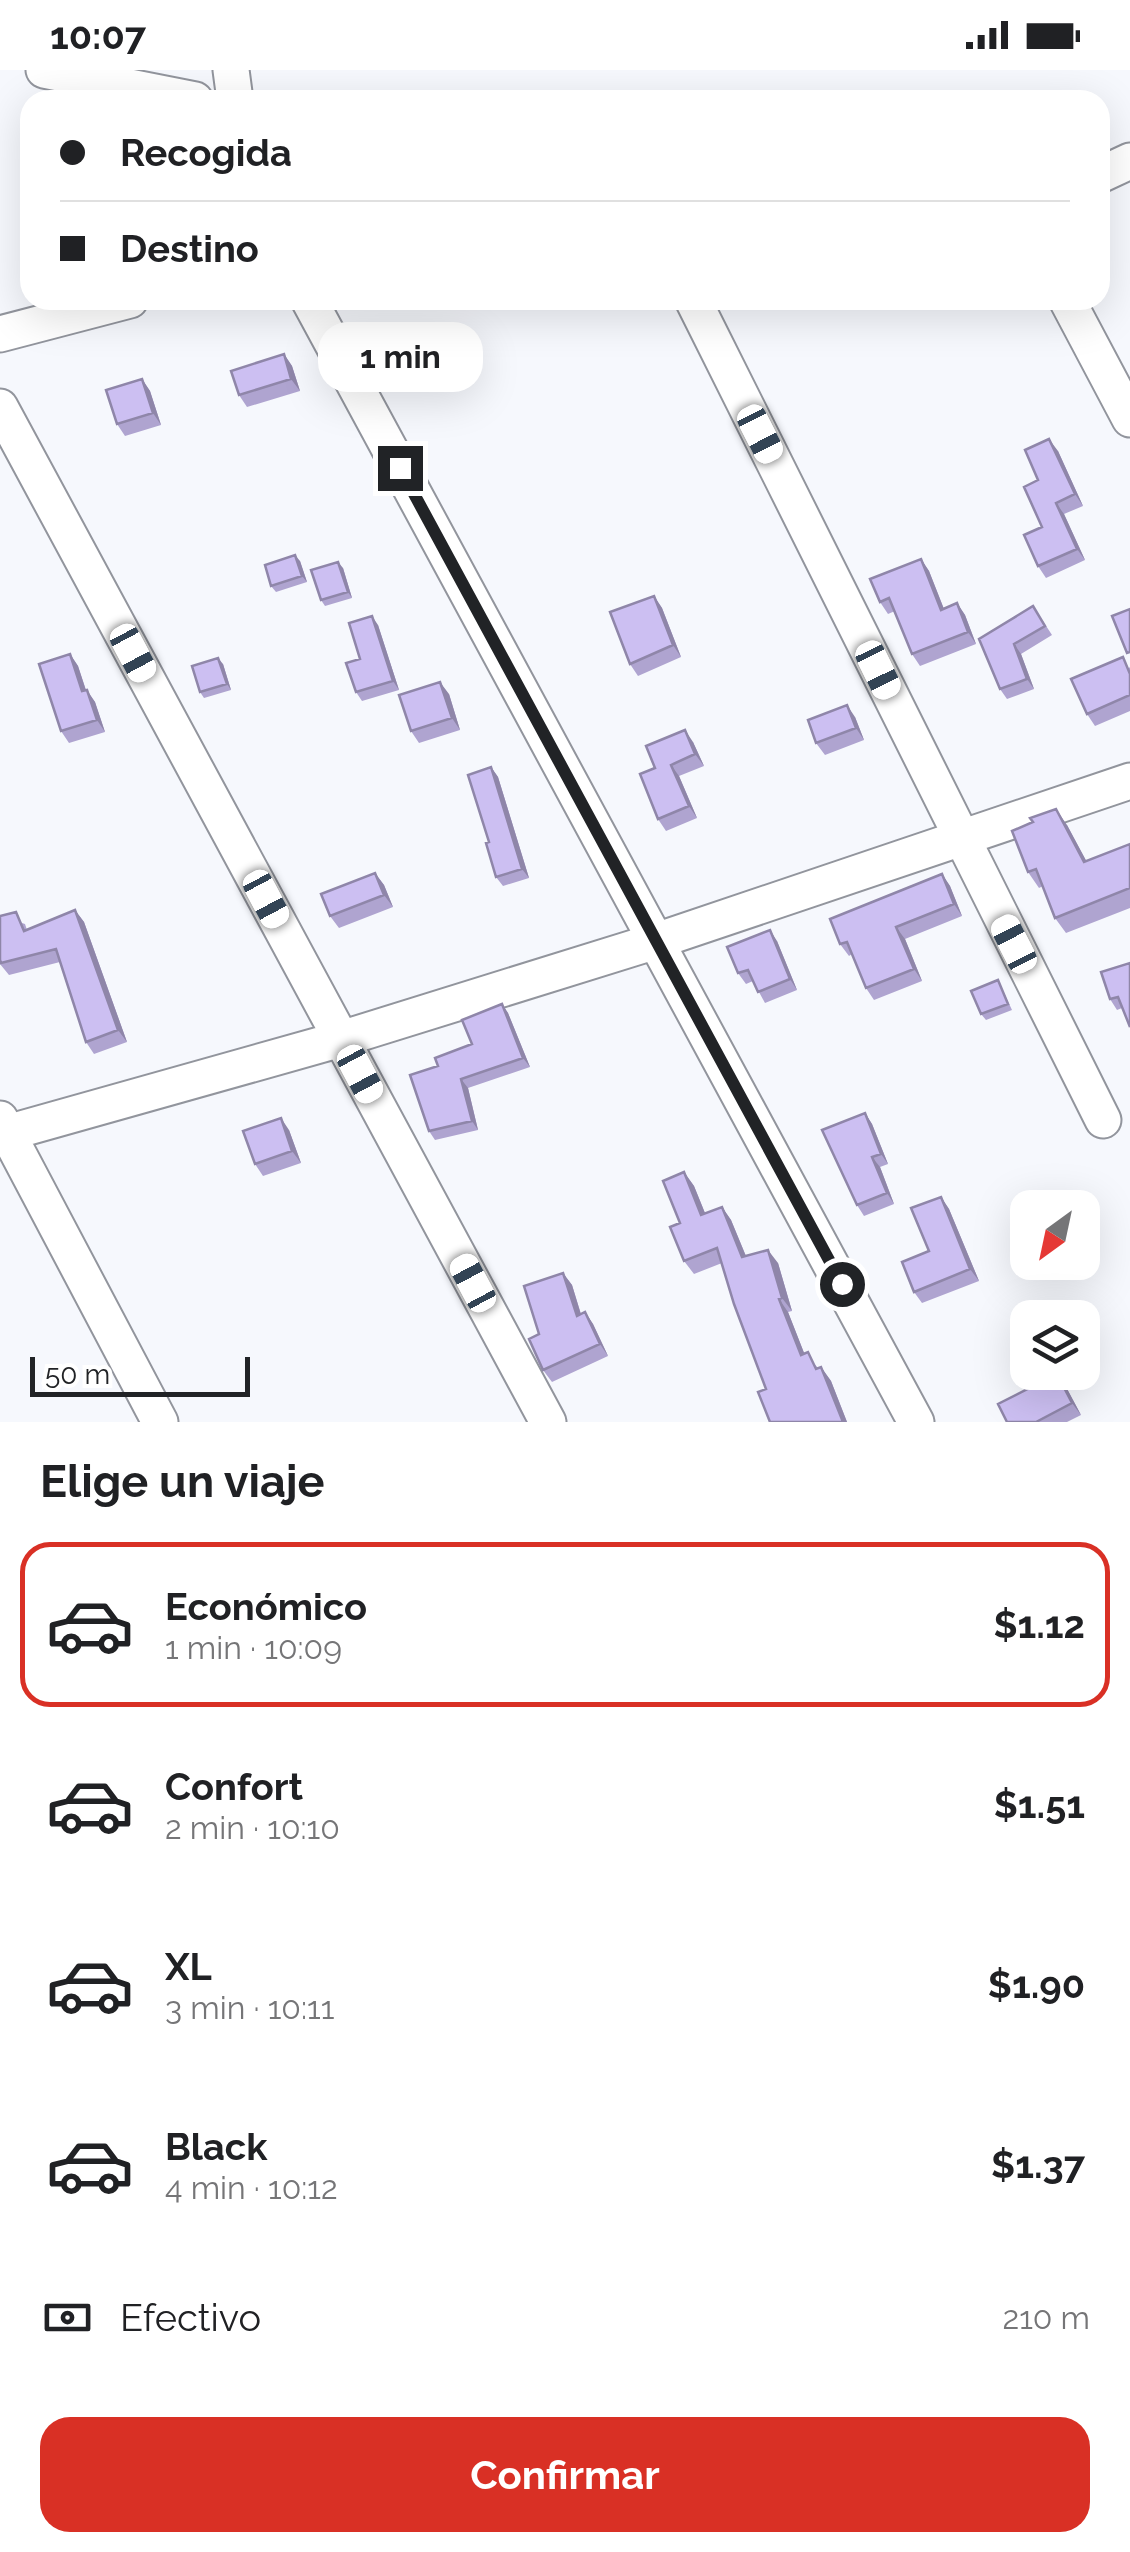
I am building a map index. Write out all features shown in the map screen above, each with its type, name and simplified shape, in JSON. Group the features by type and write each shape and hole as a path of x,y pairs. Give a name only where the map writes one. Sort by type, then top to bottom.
{"street":[{"path":"44,70 144,90"},
{"path":"0,334 92,310"},
{"path":"314,310 916,1422"},
{"path":"698,310 1102,1120"},
{"path":"1072,310 1130,420"},
{"path":"0,407 548,1422"},
{"path":"160,1422 2,1129 341,1039 656,941 1130,781"}],"building":[{"path":"284,354 291,379 239,395 231,371"},
{"path":"142,379 153,413 117,424 106,390"},
{"path":"1049,439 1075,494 1056,503 1077,549 1038,566 1024,535 1042,527 1024,487 1038,480 1025,450"},
{"path":"295,555 302,576 271,586 265,565"},
{"path":"921,559 941,610 957,603 968,632 912,654 889,598 880,602 870,579"},
{"path":"338,562 348,592 321,600 311,570"},
{"path":"654,596 673,645 630,664 610,612"},
{"path":"1033,606 1045,626 1014,644 1027,679 1000,689 979,639"},
{"path":"1130,609 1130,652 1127,653 1112,616"},
{"path":"372,616 393,681 356,692 346,663 360,659 349,623"},
{"path":"70,654 97,720 61,731 39,664"},
{"path":"1123,657 1130,674 1130,695 1087,714 1071,679"},
{"path":"218,658 227,684 200,692 192,666"},
{"path":"440,682 452,718 411,731 399,695"},
{"path":"847,705 856,728 816,743 808,720"},
{"path":"685,730 695,754 671,765 689,806 658,819 640,774 655,768 646,746"},
{"path":"491,767 522,869 496,877 468,775"},
{"path":"1056,809 1084,862 1130,844 1130,888 1055,918 1036,869 1028,872 1012,831 1033,822 1030,818"},
{"path":"375,873 384,895 330,916 321,894"},
{"path":"942,874 954,904 896,927 914,969 866,988 847,942 840,944 830,919"},
{"path":"75,910 118,1030 86,1042 56,949 1,963 0,960 0,916 16,912 24,931"},
{"path":"770,930 790,979 758,992 748,970 738,973 727,947"},
{"path":"1130,963 1130,1027 1118,997 1110,999 1101,972"},
{"path":"998,980 1008,1004 981,1014 971,991"},
{"path":"502,1004 523,1058 461,1079 472,1121 429,1131 410,1075 438,1066 435,1058 472,1044 462,1020"},
{"path":"865,1113 881,1154 872,1157 887,1193 857,1205 822,1130"},
{"path":"281,1118 292,1151 255,1164 243,1131"},
{"path":"684,1172 701,1215 722,1207 742,1257 768,1250 782,1298 779,1299 801,1355 808,1352 816,1369 821,1367 843,1422 770,1422 758,1392 766,1389 717,1248 684,1261 670,1227 680,1223 663,1181"},
{"path":"941,1197 970,1269 914,1292 902,1262 929,1251 911,1208"},
{"path":"563,1273 577,1316 585,1312 600,1344 543,1370 529,1339 539,1334 524,1286"},
{"path":"1026,1390 1065,1390 1072,1403 1036,1422 1007,1422 998,1404"}],"route":[{"path":"400,468 842,1284"}]}
